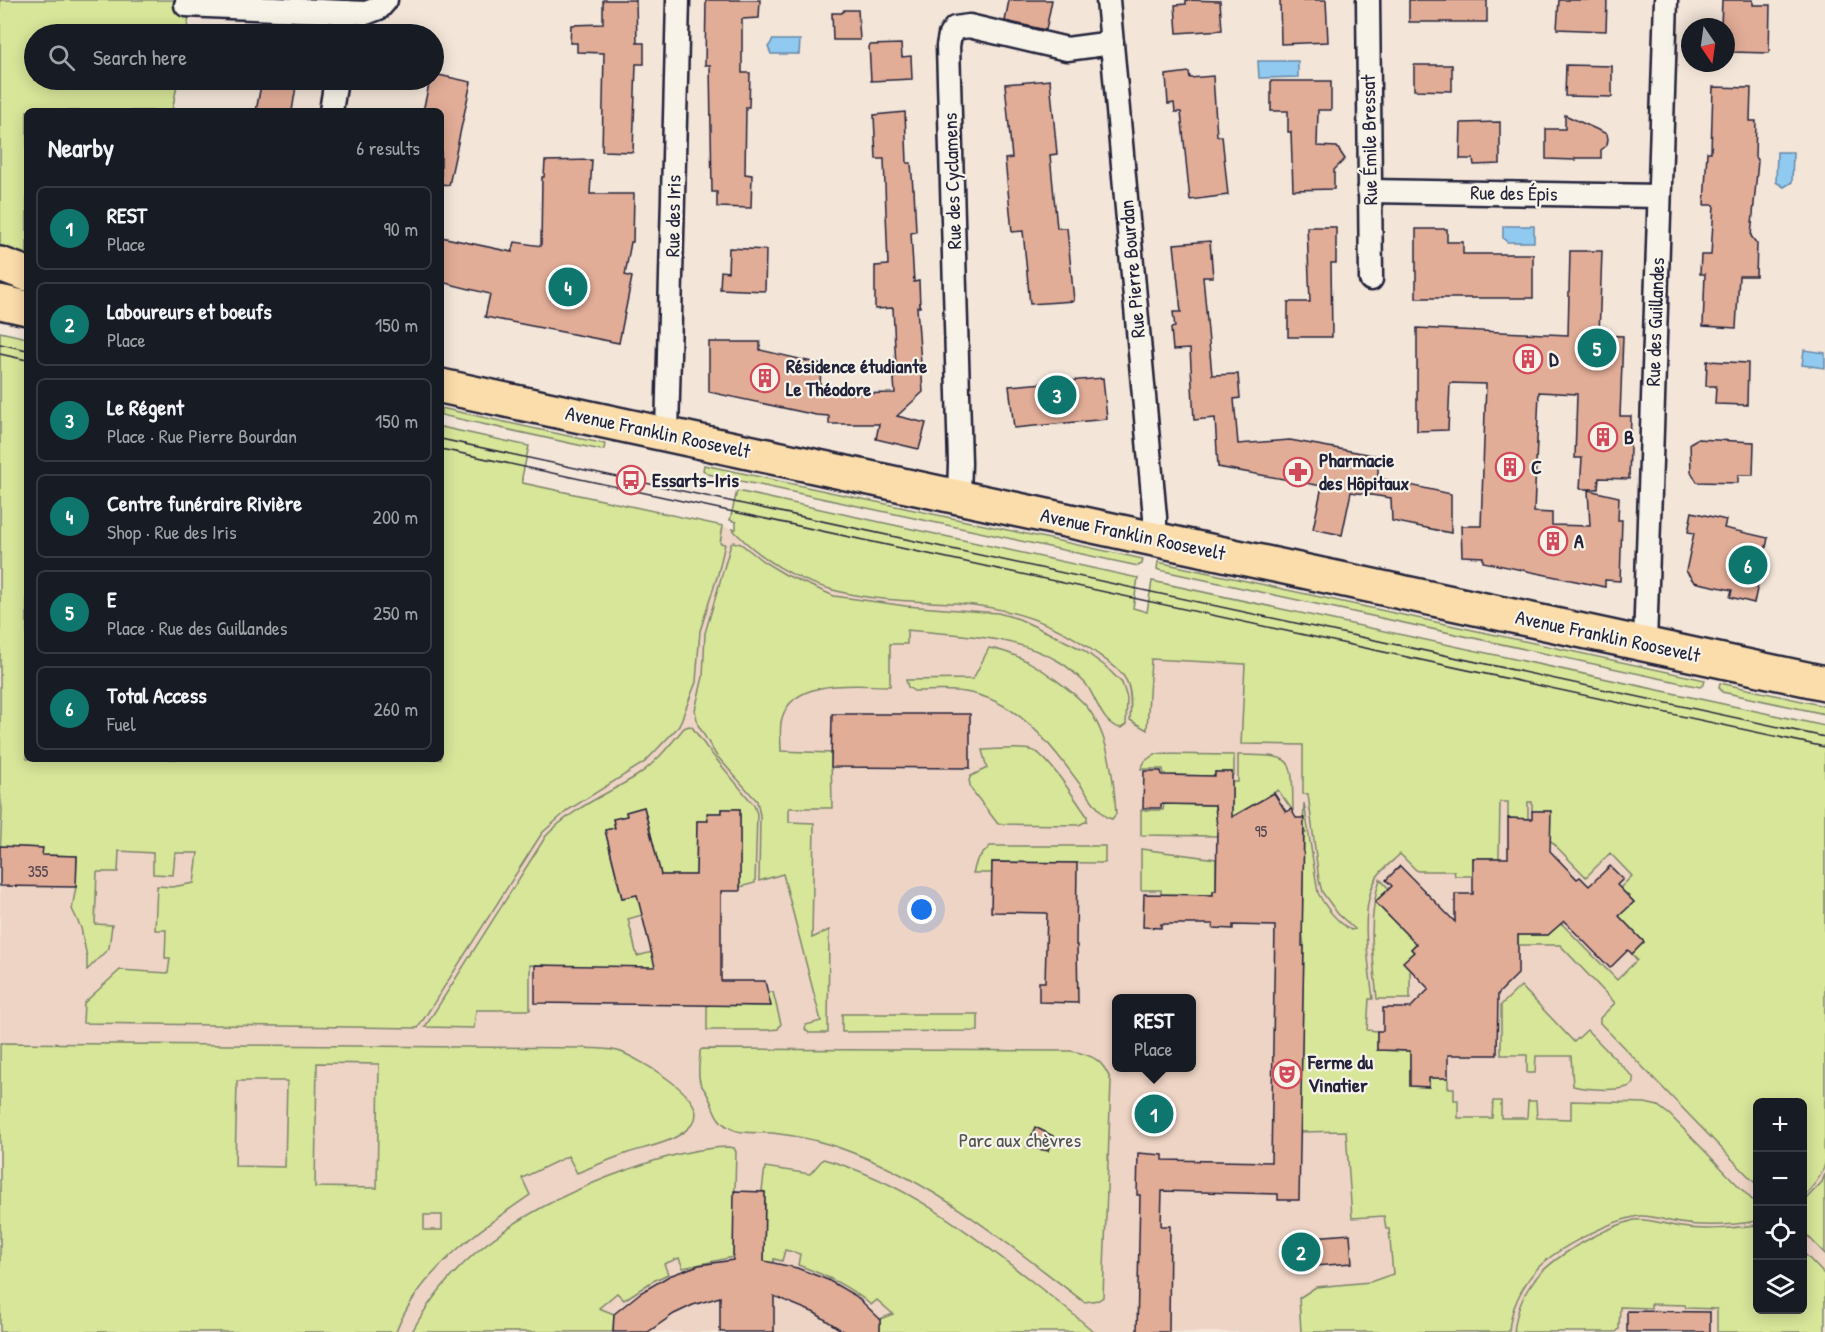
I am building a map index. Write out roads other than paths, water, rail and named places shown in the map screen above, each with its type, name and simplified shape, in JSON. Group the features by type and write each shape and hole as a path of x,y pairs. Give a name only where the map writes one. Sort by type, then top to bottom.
{"main road":[{"path":"0,264 24,273"},
{"path":"0,302 24,307"},
{"name":"Avenue Franklin Roosevelt","path":"444,387 1825,683"}],"street":[{"path":"186,5 366,13 379,8 386,0"},
{"name":"Rue des Iris","path":"667,433 678,0"},
{"name":"Rue Pierre Bourdan","path":"1108,0 1155,517 1155,539"},
{"name":"Rue Émile Bressat","path":"1368,0 1371,279"},
{"name":"Rue des Guillandes","path":"1645,644 1666,0"},
{"path":"344,24 346,12"},
{"name":"Rue des Cyclamens","path":"959,497 948,46 950,35 955,28 969,26 1068,49 1112,43"},
{"path":"331,108 334,90"},
{"name":"Rue des Épis","path":"1369,191 1659,196"}],"water":[{"path":"772,40 800,40 799,54 771,54 768,47"},
{"path":"1258,61 1298,61 1298,77 1259,78"},
{"path":"1777,152 1793,152 1792,182 1784,187 1776,182"},
{"path":"1503,226 1534,226 1534,242 1507,242 1503,238"},
{"path":"1804,350 1825,353 1825,368 1802,365"}],"tram line":[{"path":"0,344 24,349"},
{"path":"0,354 24,359"},
{"path":"444,440 1825,737"},
{"path":"444,450 1825,747"}],"place":[{"name":"Centre funéraire Rivière","path":"568,287"},
{"name":"E","path":"1597,348"},
{"name":"D","path":"1528,359"},
{"name":"Résidence étudiante Le Théodore","path":"765,378"},
{"name":"Le Régent","path":"1057,395"},
{"name":"B","path":"1603,437"},
{"name":"C","path":"1510,467"},
{"name":"Pharmacie des Hôpitaux","path":"1298,472"},
{"name":"Essarts-Iris","path":"631,480"},
{"name":"A","path":"1553,541"},
{"name":"Total Access","path":"1748,565"},
{"name":"Ferme du Vinatier","path":"1287,1074"},
{"name":"REST","path":"1154,1114"},
{"name":"Laboureurs et boeufs","path":"1301,1252"}],"park label":[{"name":"Parc aux chèvres","path":"1020,1140"}]}
